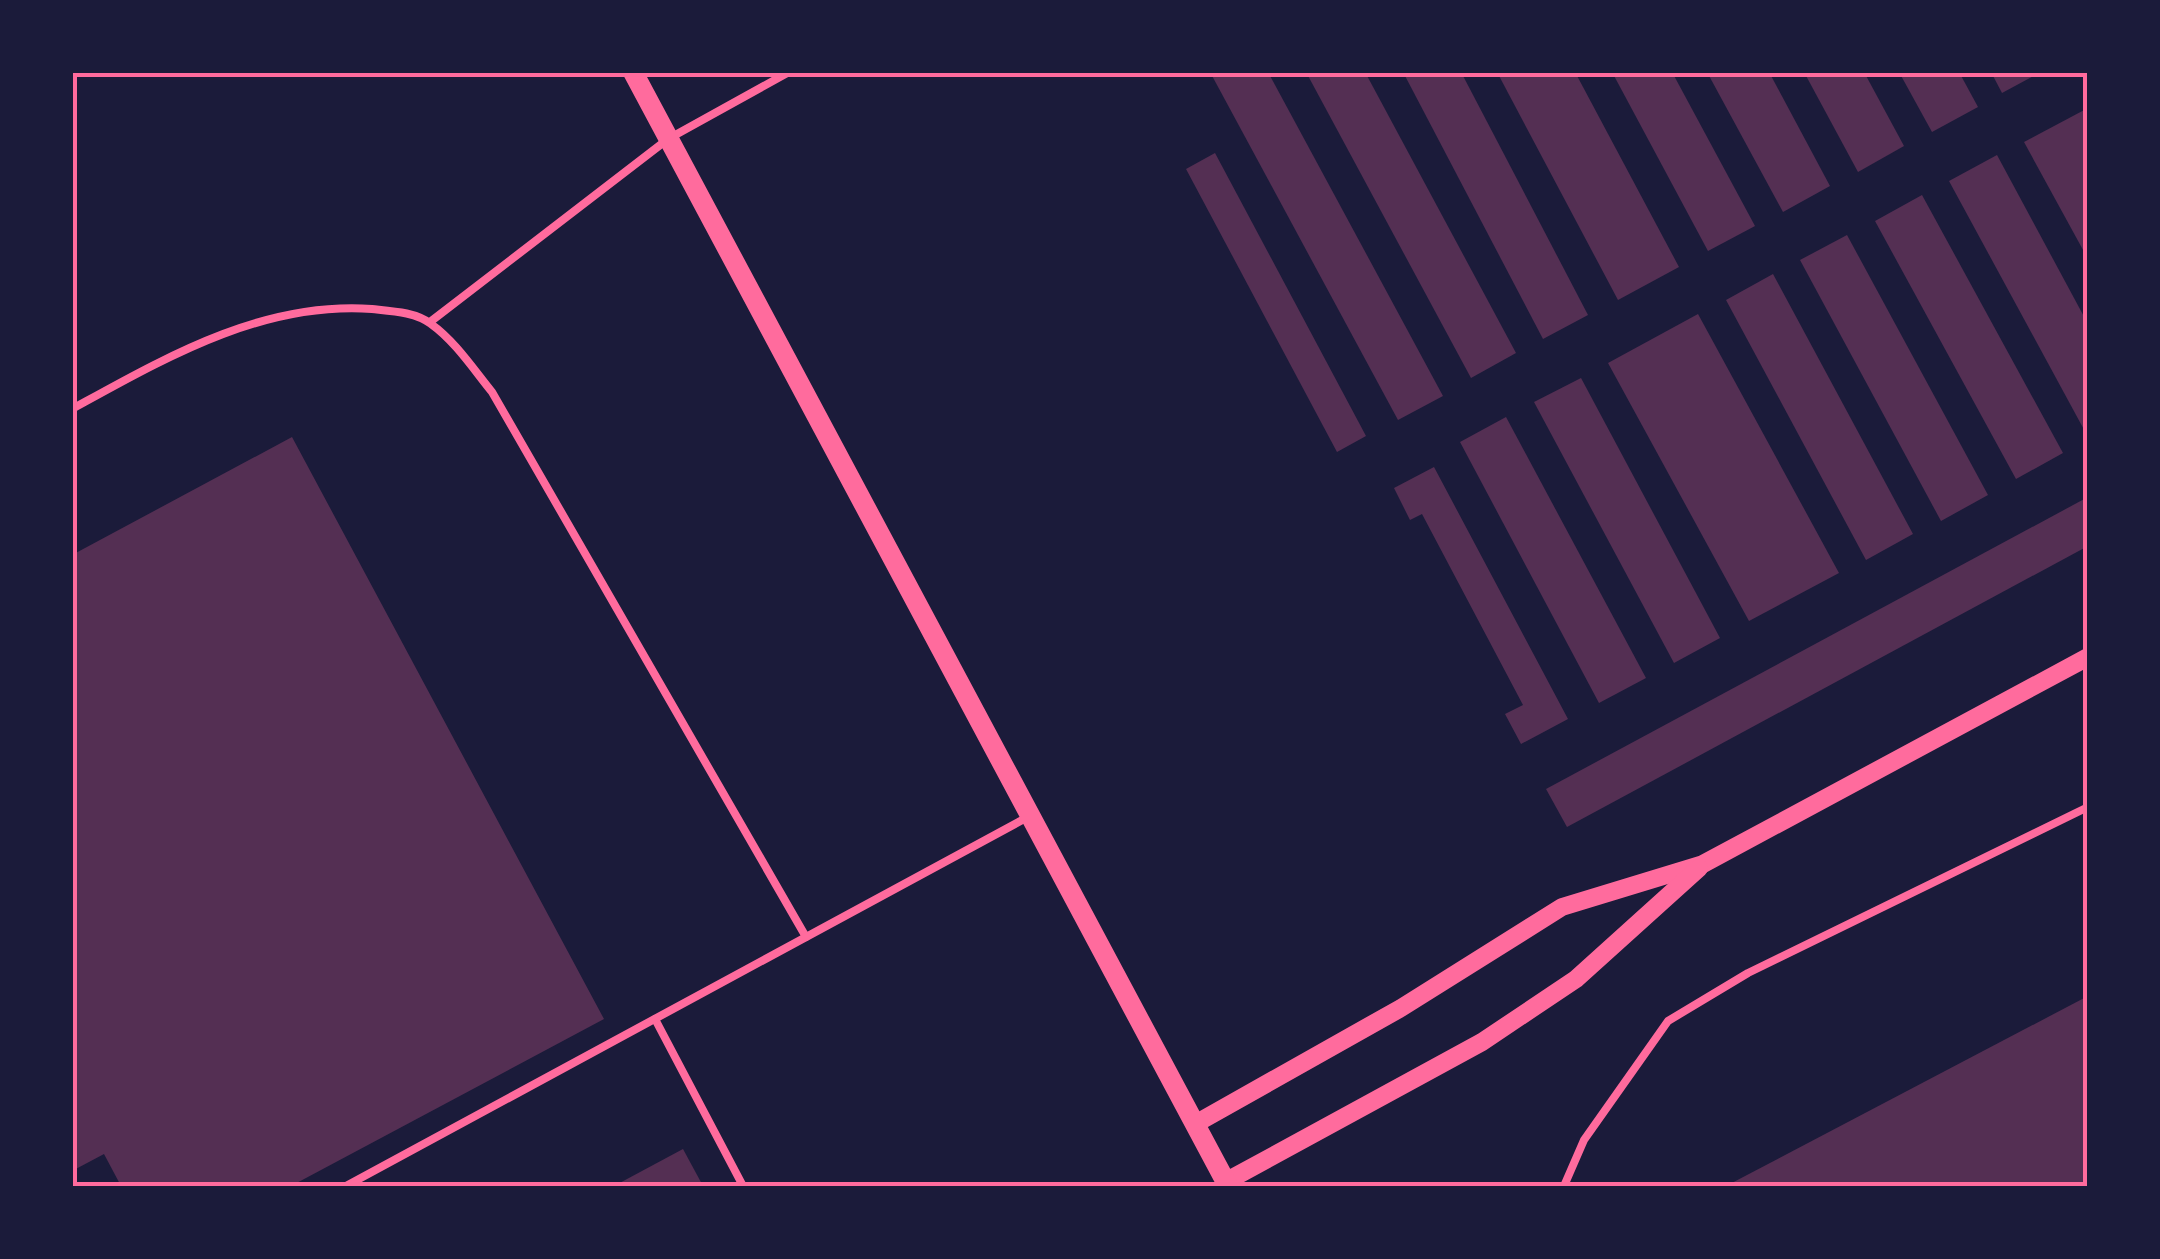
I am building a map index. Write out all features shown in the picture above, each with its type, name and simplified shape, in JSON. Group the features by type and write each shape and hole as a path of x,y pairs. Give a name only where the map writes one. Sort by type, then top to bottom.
{"main road":[{"path":"633,72 1227,1184"}],"street":[{"path":"1195,1124 1401,1008 1562,907 1703,864 2088,657"},
{"path":"1227,1184 1482,1042 1576,979 1703,864"}],"lane":[{"path":"430,322 668,140 789,72"},
{"path":"72,409 178,351 272,319 347,308 398,311 430,322 492,392 806,938"},
{"path":"1564,1186 1584,1140 1668,1021 1748,972 2088,808"},
{"path":"346,1186 1030,816"},
{"path":"654,1019 744,1186"}],"building":[{"path":"1210,72 1268,72 1443,396 1398,420"},
{"path":"1306,72 1365,72 1516,353 1471,378"},
{"path":"1403,72 1461,72 1588,315 1543,339"},
{"path":"1497,72 1575,72 1679,267 1618,300"},
{"path":"1612,72 1672,72 1755,226 1708,251"},
{"path":"1707,72 1769,72 1830,186 1783,212"},
{"path":"1804,72 1864,72 1904,146 1858,172"},
{"path":"1899,72 1959,72 1978,107 1932,132"},
{"path":"1991,72 2041,72 2002,93"},
{"path":"2088,108 2088,259 2024,142"},
{"path":"1215,153 1366,436 1337,452 1186,169"},
{"path":"1997,155 2088,324 2088,437 1949,181"},
{"path":"1922,195 2063,453 2016,479 1875,221"},
{"path":"1847,235 1988,495 1941,521 1800,260"},
{"path":"1773,274 1913,534 1866,560 1726,300"},
{"path":"1698,314 1839,573 1749,621 1608,363"},
{"path":"1581,378 1720,638 1674,663 1534,402"},
{"path":"1506,417 1646,678 1599,703 1460,442"},
{"path":"292,437 604,1019 291,1186 121,1186 104,1154 72,1171 72,555"},
{"path":"1434,467 1568,719 1521,744 1505,714 1523,705 1422,514 1410,520 1394,488"},
{"path":"2088,497 2088,546 1567,827 1546,789"},
{"path":"2088,996 2088,1186 1726,1186"},
{"path":"683,1149 703,1186 614,1186"}]}
